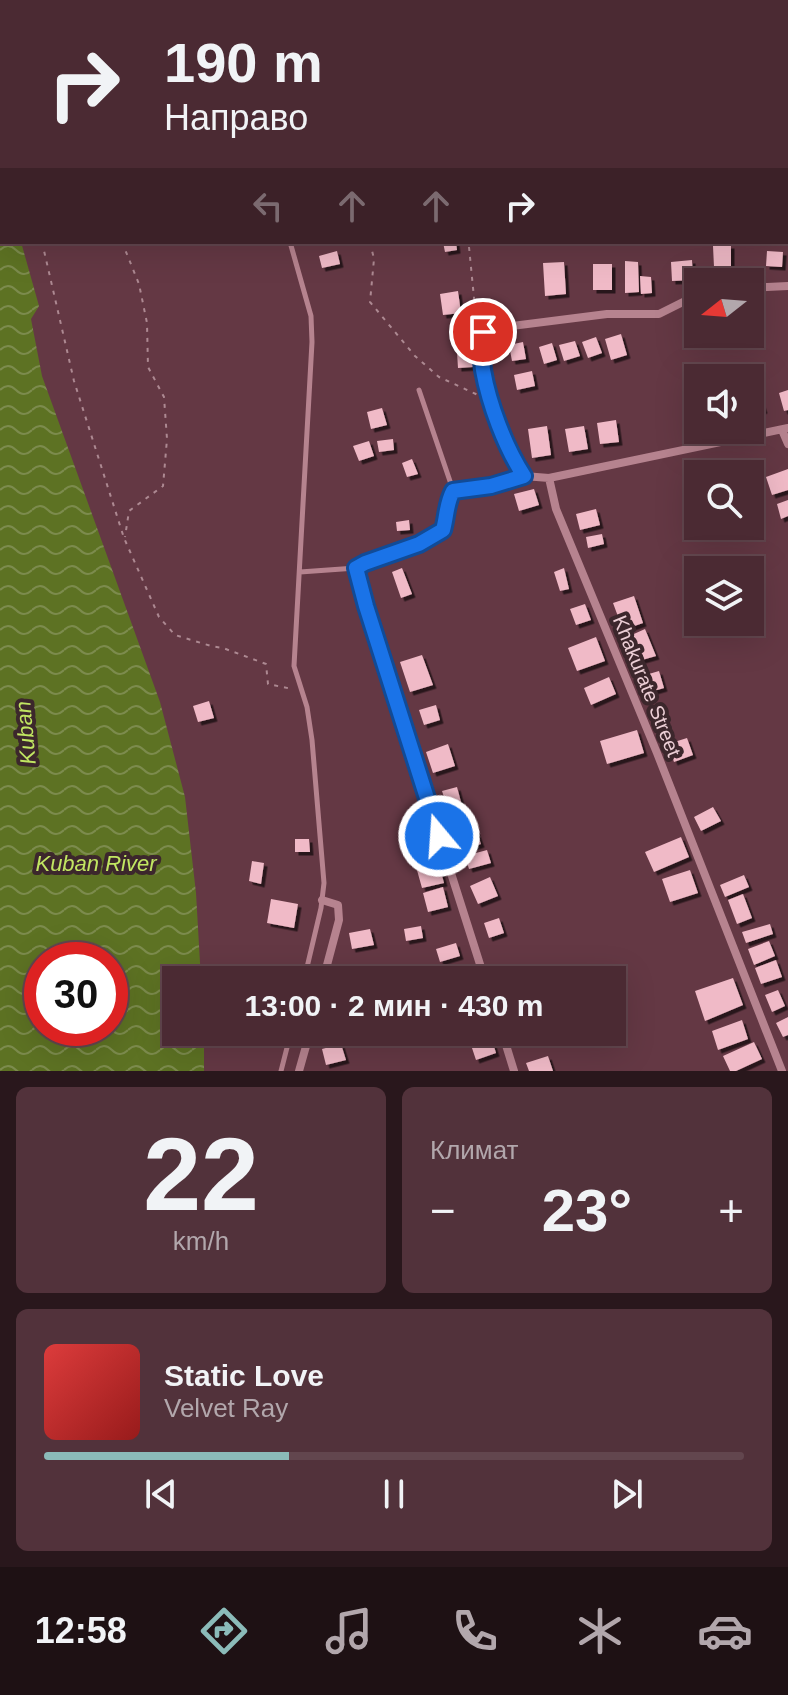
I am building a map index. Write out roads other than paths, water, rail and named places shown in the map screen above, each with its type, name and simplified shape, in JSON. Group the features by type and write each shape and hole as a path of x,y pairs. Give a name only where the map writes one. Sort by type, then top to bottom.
{"street":[{"path":"764,287 788,286"},
{"path":"524,476 515,462 490,400 482,367 483,332 607,314 659,314 684,302"},
{"path":"481,966 356,568 419,544 443,530 447,504 453,491 491,486 524,476 549,478 785,429 788,444"},
{"name":"Khakurate Street","path":"549,478 556,509 657,753 782,1071"},
{"path":"322,900 338,905 339,920 327,966"},
{"path":"299,1071 306,1046"},
{"path":"506,1046 514,1071"}],"lane":[{"path":"291,244 311,316 312,342 294,666 307,707 312,740 324,883 307,966"},
{"path":"419,390 453,491"},
{"path":"300,572 356,568"},
{"path":"281,1071 287,1046"}],"water":[{"name":"Kuban River","path":"0,244 22,244 39,306 31,319 42,376 160,702 185,797 200,966 162,966 162,1046 204,1046 204,1071 0,1071"}],"water label":[{"name":"Kuban","path":"25,733"}]}
